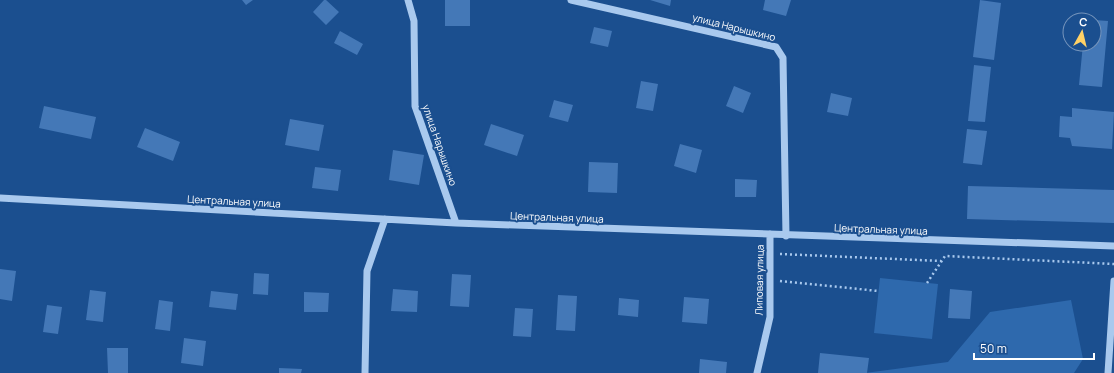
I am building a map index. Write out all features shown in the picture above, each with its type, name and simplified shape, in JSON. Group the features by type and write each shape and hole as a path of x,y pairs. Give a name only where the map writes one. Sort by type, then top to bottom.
{"street":[{"name":"улица Нарышкино","path":"408,0 414,21 415,106 456,223"},
{"name":"улица Нарышкино","path":"571,0 776,47 784,58 786,236"},
{"name":"Центральная улица","path":"0,198 456,223 770,234 786,236 1114,246"},
{"path":"365,373 367,271 385,219"},
{"name":"Липовая улица","path":"757,373 770,317 770,234"},
{"path":"1108,373 1114,280"}],"path":[{"path":"770,254 941,261"},
{"path":"927,283 945,256 1114,264"},
{"path":"770,280 878,291"}],"shaded area":[{"path":"880,278 938,284 932,339 874,333"},
{"path":"1071,300 1083,359 1074,373 865,373 948,362 990,312"}],"building":[{"path":"242,0 253,0 246,5"},
{"path":"324,0 326,0 339,12 326,25 313,12"},
{"path":"445,0 470,0 470,26 445,26"},
{"path":"650,0 671,0 670,6"},
{"path":"765,0 791,0 786,16 763,10"},
{"path":"980,0 1001,3 994,60 973,57"},
{"path":"1102,21 1108,21 1102,87 1079,85 1082,52 1102,52"},
{"path":"594,27 612,31 608,47 590,43"},
{"path":"340,31 363,44 357,55 334,43"},
{"path":"974,65 991,67 985,122 968,121"},
{"path":"641,81 658,84 653,111 636,108"},
{"path":"734,86 751,93 743,113 726,106"},
{"path":"831,93 852,98 848,116 827,112"},
{"path":"554,100 573,105 568,122 549,117"},
{"path":"44,106 96,117 91,139 39,128"},
{"path":"1072,108 1114,112 1112,149 1072,146 1070,138 1059,137 1060,116 1072,117"},
{"path":"290,119 324,125 319,151 285,145"},
{"path":"491,124 524,135 517,156 484,145"},
{"path":"145,128 180,142 173,161 137,147"},
{"path":"967,129 987,131 982,165 963,163"},
{"path":"680,144 702,150 696,173 674,166"},
{"path":"393,150 424,155 419,185 389,180"},
{"path":"589,162 618,163 617,193 588,192"},
{"path":"315,167 341,170 338,191 312,188"},
{"path":"735,179 757,180 756,197 735,197"},
{"path":"968,186 1114,190 1114,223 967,219"},
{"path":"0,269 16,271 12,301 0,299"},
{"path":"254,273 269,274 268,295 253,294"},
{"path":"452,274 471,275 469,307 450,306"},
{"path":"393,289 418,291 417,312 391,311"},
{"path":"950,289 972,291 970,319 948,318"},
{"path":"90,290 106,292 103,322 86,320"},
{"path":"211,291 238,294 236,310 209,307"},
{"path":"304,292 329,293 328,312 304,312"},
{"path":"558,295 577,296 575,331 556,330"},
{"path":"684,297 709,299 707,324 682,322"},
{"path":"619,298 639,300 638,317 618,315"},
{"path":"159,300 173,302 170,331 155,329"},
{"path":"47,305 62,307 58,334 43,332"},
{"path":"515,308 533,309 531,337 513,336"},
{"path":"184,338 206,341 203,366 181,363"},
{"path":"107,348 128,348 128,373 108,373"},
{"path":"820,353 869,358 867,373 818,373"},
{"path":"700,359 727,362 726,373 699,373"},
{"path":"279,368 302,369 301,373 279,373"}]}
